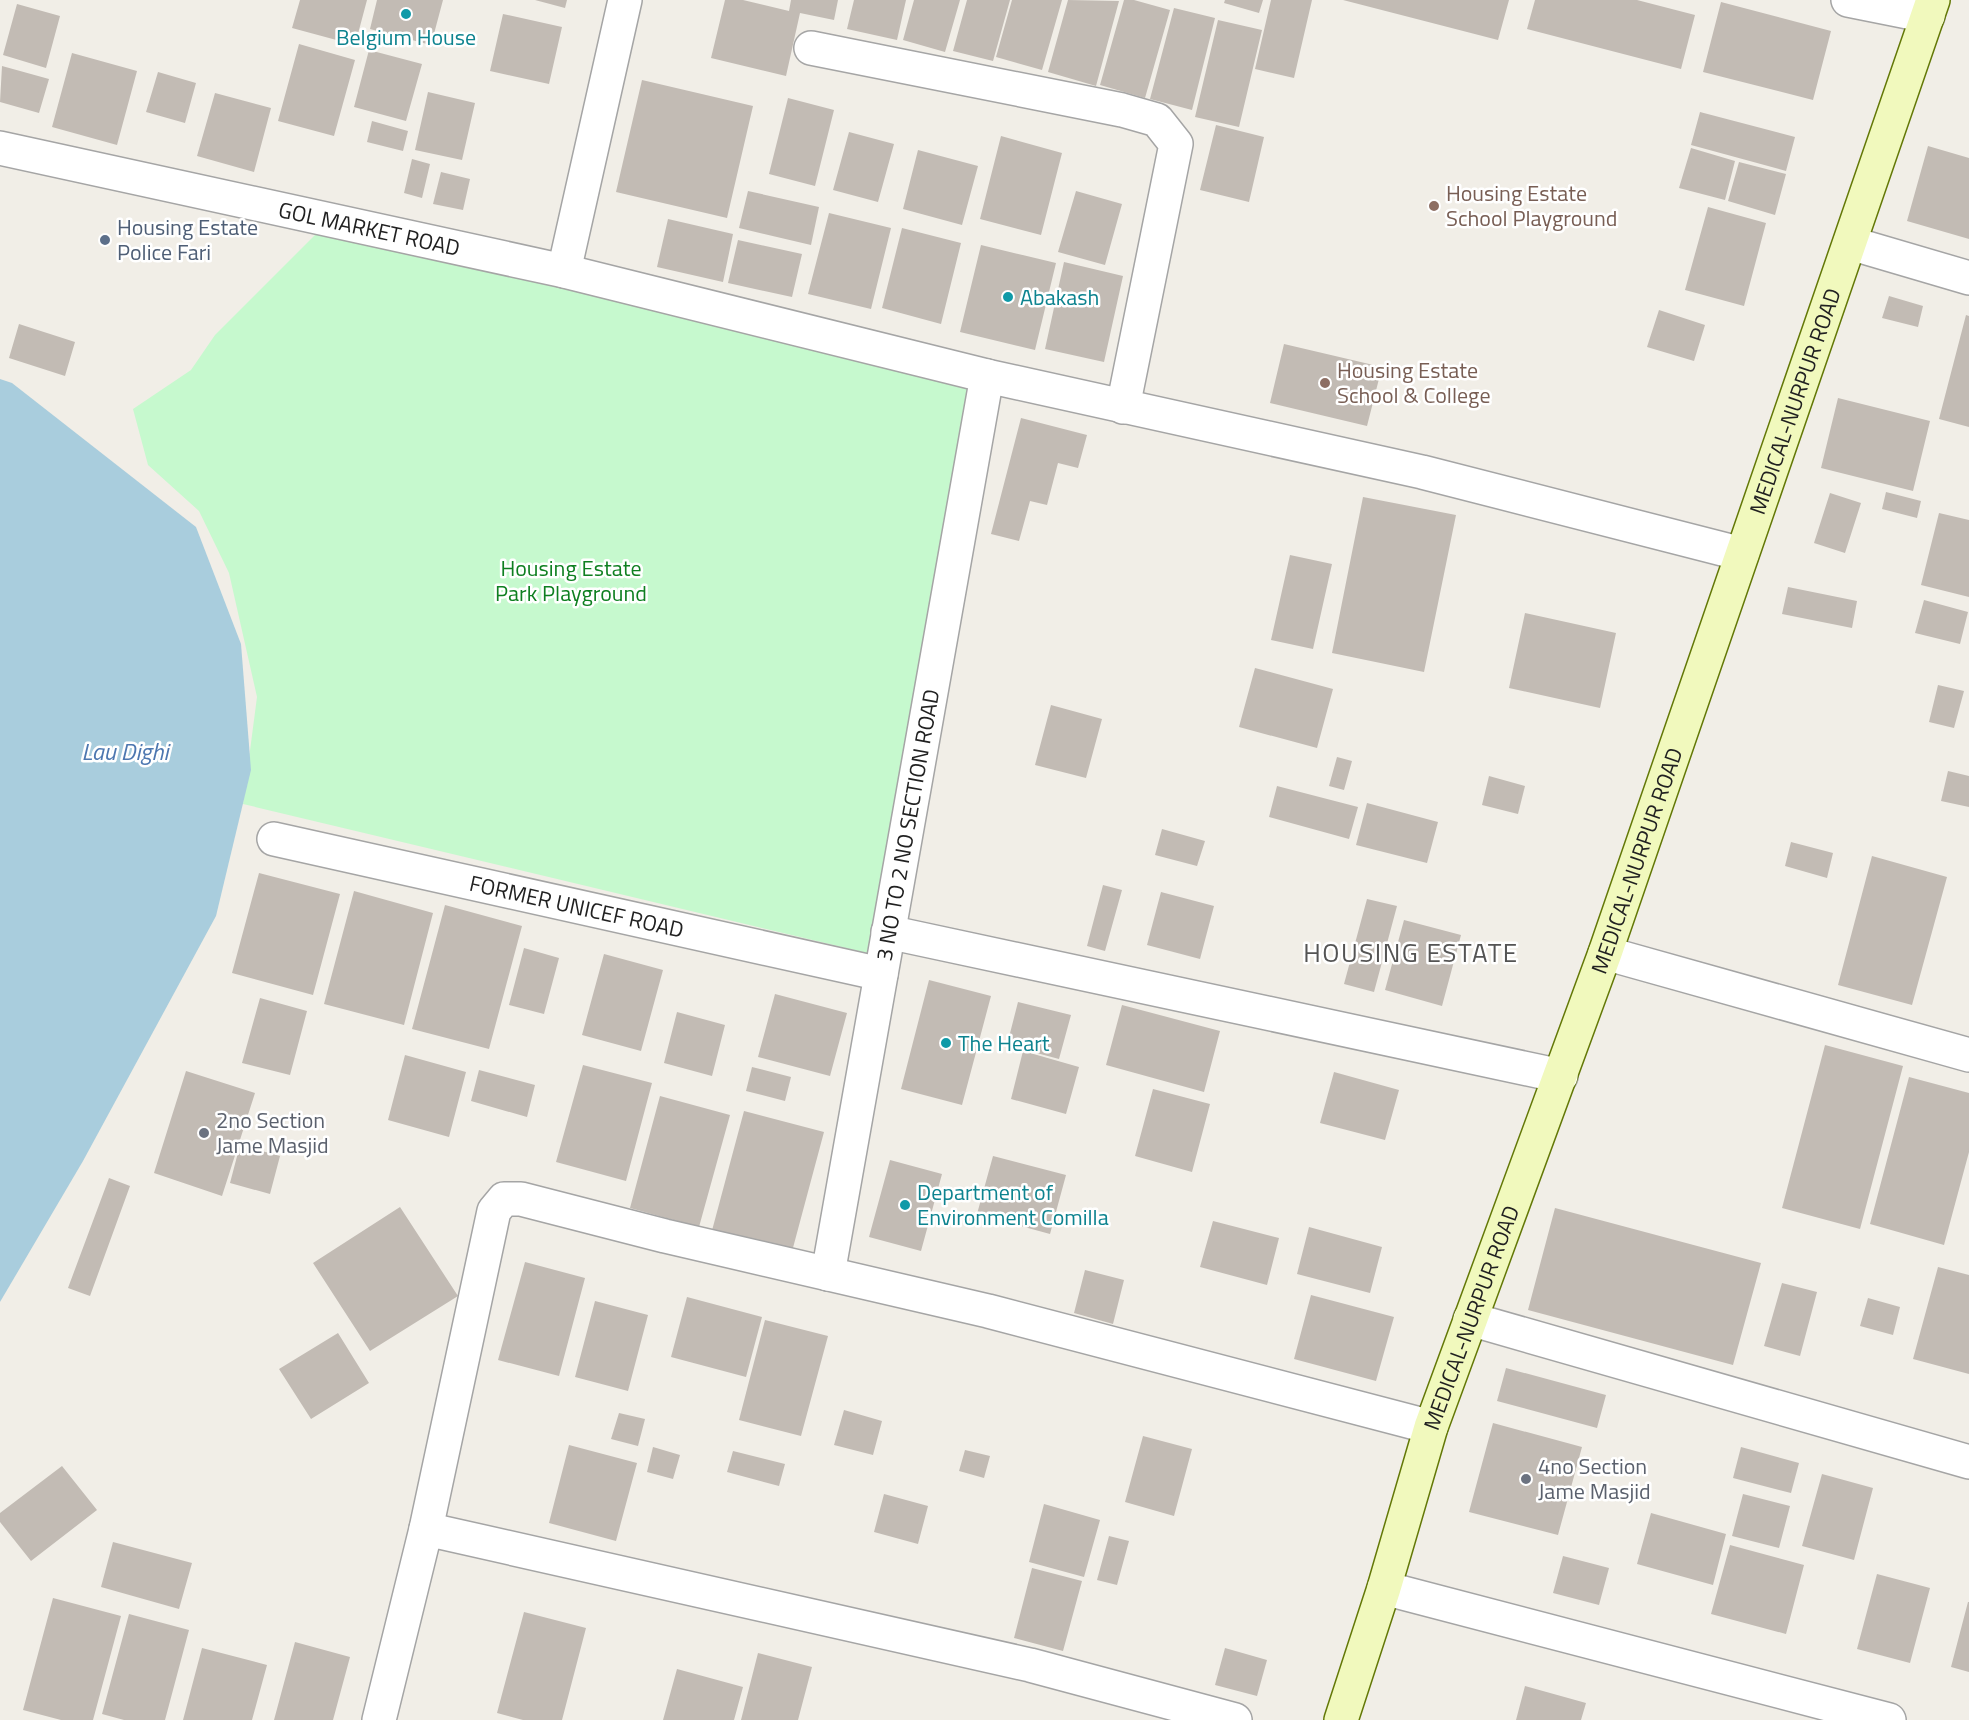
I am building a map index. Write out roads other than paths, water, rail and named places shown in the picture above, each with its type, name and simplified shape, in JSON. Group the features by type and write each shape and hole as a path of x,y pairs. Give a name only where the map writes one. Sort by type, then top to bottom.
{"street":[{"path":"564,271 625,0"},
{"path":"1848,0 1931,8"},
{"name":"MEDICAL-NURPUR ROAD","path":"1341,1720 1384,1588 1431,1427 1605,953 1931,8"},
{"path":"811,48 1122,110 1156,120 1176,144 1123,407"},
{"name":"GOL MARKET ROAD","path":"0,148 564,271 987,376 1422,472 1742,554"},
{"path":"1850,243 1969,278"},
{"name":"3 NO TO 2 NO SECTION ROAD","path":"828,1274 987,376"},
{"name":"FORMER UNICEF ROAD","path":"274,839 881,974"},
{"path":"888,932 1561,1076"},
{"path":"1605,953 1969,1055"},
{"path":"379,1720 426,1529 494,1211 504,1199 521,1199 665,1236 1148,1352 1431,1427"},
{"path":"1470,1319 1969,1462"},
{"path":"426,1529 1030,1665 1235,1720"},
{"path":"1384,1588 1889,1720"}],"water":[{"name":"Lau Dighi","path":"0,379 12,383 196,527 241,644 251,770 216,916 83,1161 0,1302"}],"place":[{"name":"Belgium House","path":"406,14"},
{"name":"Housing Estate School Playground","path":"1434,206"},
{"name":"Housing Estate Police Fari","path":"105,240"},
{"name":"Abakash","path":"1008,297"},
{"name":"Housing Estate School & College","path":"1325,383"},
{"name":"The Heart","path":"946,1043"},
{"name":"2no Section Jame Masjid","path":"204,1133"},
{"name":"Department of Environment Comilla","path":"905,1205"},
{"name":"4no Section Jame Masjid","path":"1526,1479"}],"district":[{"name":"HOUSING ESTATE","path":"1411,952"}],"park label":[{"name":"Housing Estate Park Playground","path":"571,580"}]}
